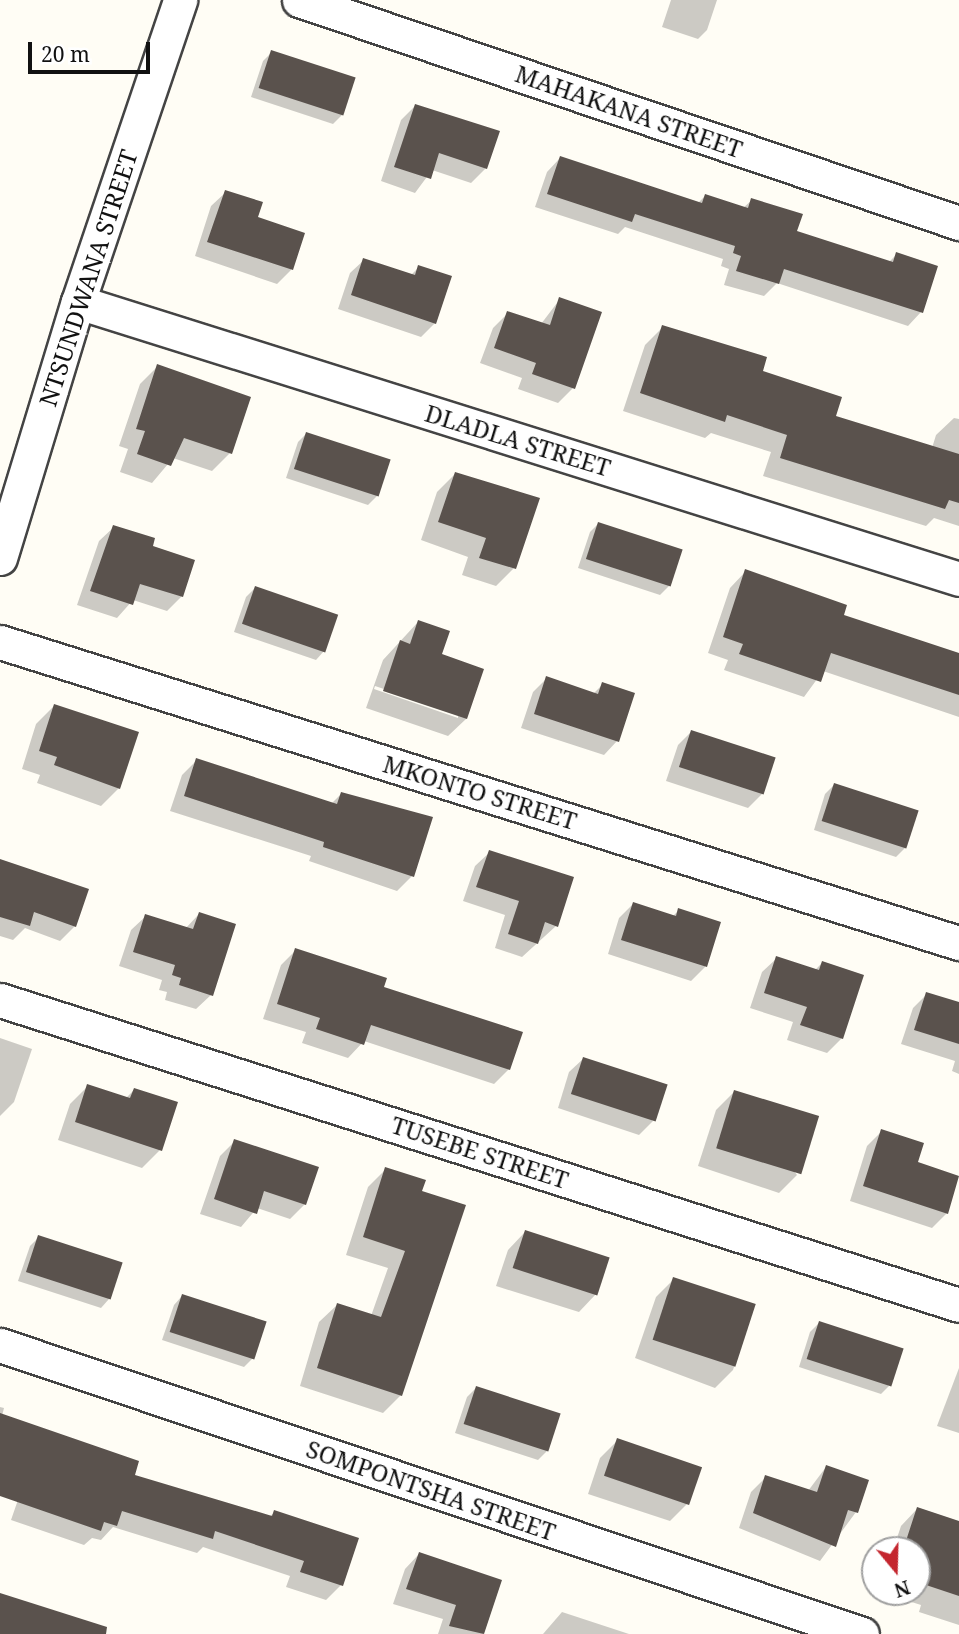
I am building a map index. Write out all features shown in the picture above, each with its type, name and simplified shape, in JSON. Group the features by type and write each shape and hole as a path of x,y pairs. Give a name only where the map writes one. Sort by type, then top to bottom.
{"street":[{"name":"NTSUNDWANA STREET","path":"0,558 78,302 180,0"},
{"name":"MAHAKANA STREET","path":"299,0 959,223"},
{"name":"DLADLA STREET","path":"78,302 959,579"},
{"name":"MKONTO STREET","path":"0,642 959,943"},
{"name":"TUSEBE STREET","path":"0,1000 959,1305"},
{"name":"SOMPONTSHA STREET","path":"0,1345 862,1634"}],"building":[{"path":"271,50 356,78 343,116 259,88"},
{"path":"415,104 500,131 487,169 439,153 431,179 394,167"},
{"path":"560,156 702,203 705,194 748,208 751,198 803,214 797,231 893,262 896,252 938,266 923,313 784,269 779,284 736,271 741,256 733,253 735,246 635,214 632,222 547,194"},
{"path":"225,190 263,202 258,217 305,233 293,270 207,242"},
{"path":"363,258 415,275 418,265 452,276 436,324 351,295"},
{"path":"559,297 602,312 575,389 532,374 536,363 494,348 507,311 550,325"},
{"path":"662,325 767,357 763,371 842,397 836,416 959,454 959,503 949,500 945,509 780,458 787,435 727,415 725,422 640,393"},
{"path":"157,364 251,397 232,454 184,438 171,466 137,454 145,431 136,429"},
{"path":"306,432 391,460 379,497 294,469"},
{"path":"455,472 540,498 516,569 479,558 486,538 438,522"},
{"path":"598,522 683,550 671,587 586,559"},
{"path":"113,525 155,538 153,546 195,560 183,597 140,584 133,605 90,591"},
{"path":"745,569 847,605 844,615 959,653 959,695 831,653 821,682 739,654 743,644 723,637"},
{"path":"255,586 338,615 325,652 242,624"},
{"path":"418,620 450,631 442,654 484,669 467,719 383,691 400,640 410,644"},
{"path":"546,676 598,694 602,682 635,693 619,742 534,714"},
{"path":"54,704 139,732 120,789 54,765 57,757 39,751"},
{"path":"691,730 776,758 764,795 679,767"},
{"path":"196,758 337,804 341,792 433,817 414,877 323,847 324,842 184,796"},
{"path":"834,783 919,811 906,849 822,821"},
{"path":"489,850 574,877 558,927 545,922 538,944 508,934 519,901 476,887"},
{"path":"0,859 89,889 76,927 34,912 30,926 0,917"},
{"path":"633,902 676,916 678,908 721,922 707,967 621,940"},
{"path":"199,912 236,924 213,996 179,985 181,978 172,975 175,965 133,952 145,914 193,929"},
{"path":"295,948 387,978 384,987 523,1032 510,1070 371,1025 364,1045 316,1029 320,1018 277,1004"},
{"path":"776,956 819,970 822,961 864,975 843,1039 800,1025 807,1007 764,993"},
{"path":"926,992 959,1002 959,1044 914,1030"},
{"path":"583,1057 668,1085 656,1122 571,1094"},
{"path":"87,1084 130,1098 134,1088 178,1102 162,1151 75,1122"},
{"path":"734,1090 819,1116 801,1174 716,1148"},
{"path":"881,1129 924,1143 918,1162 959,1176 948,1214 863,1186"},
{"path":"234,1139 319,1167 306,1205 264,1191 257,1214 214,1199"},
{"path":"385,1167 426,1180 422,1191 466,1205 402,1396 317,1368 337,1303 381,1317 405,1251 363,1237"},
{"path":"525,1230 610,1258 597,1296 513,1268"},
{"path":"38,1235 123,1263 111,1300 26,1272"},
{"path":"673,1277 756,1304 735,1367 653,1340"},
{"path":"182,1294 267,1322 254,1360 170,1332"},
{"path":"819,1321 904,1349 891,1387 807,1359"},
{"path":"476,1386 561,1414 548,1452 464,1424"},
{"path":"0,1413 139,1461 135,1475 272,1516 274,1510 359,1538 343,1586 300,1572 304,1561 215,1531 213,1539 122,1511 117,1526 104,1522 101,1531 0,1496"},
{"path":"617,1438 702,1467 689,1505 604,1476"},
{"path":"826,1465 869,1480 858,1513 848,1510 836,1547 753,1513 765,1475 817,1492"},
{"path":"917,1507 959,1521 959,1596 931,1587 931,1536 908,1536"},
{"path":"419,1552 502,1580 484,1634 449,1626 456,1605 406,1589"},
{"path":"0,1593 107,1627 106,1634 0,1634"}]}
